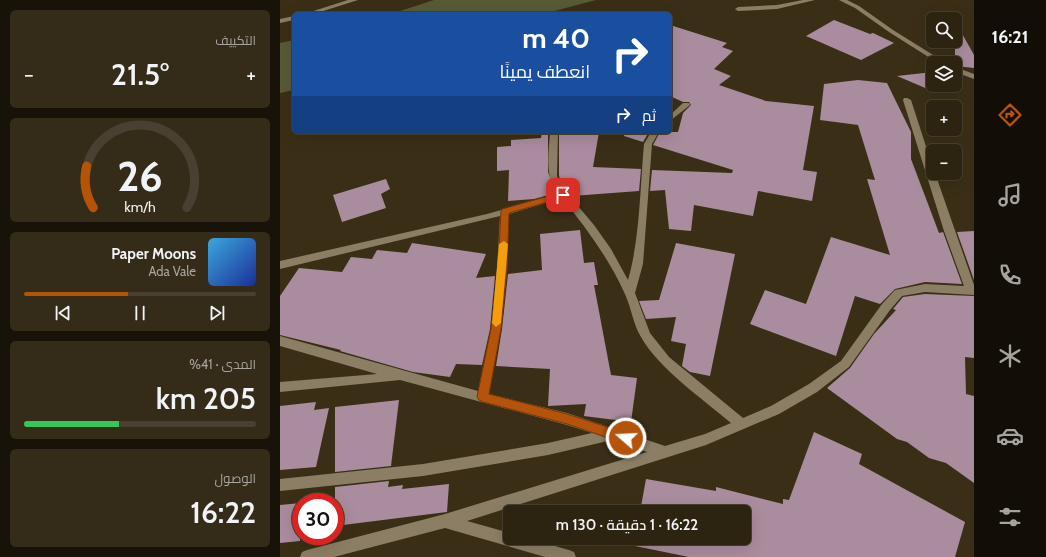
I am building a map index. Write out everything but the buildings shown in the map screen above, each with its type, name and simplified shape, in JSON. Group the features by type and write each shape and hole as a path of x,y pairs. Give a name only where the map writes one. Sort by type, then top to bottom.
{"street":[{"path":"314,12 355,0"},
{"path":"738,9 777,7 812,0"},
{"path":"842,0 857,7 891,31 932,56"},
{"path":"280,21 292,18"},
{"path":"962,72 974,77"},
{"path":"306,557 445,521 706,439 775,410 814,388 845,364 876,321 899,293 924,288 972,291 949,231 907,100"},
{"path":"672,117 686,105"},
{"path":"554,134 553,176 563,195 592,227 608,251 630,293 645,335 665,360 742,424"},
{"path":"630,293 638,264 648,144 654,134"},
{"path":"280,265 481,219 563,195"},
{"path":"483,397 496,329 502,269 505,211"},
{"path":"280,341 403,376 567,419 666,452"},
{"path":"280,387 403,376"},
{"path":"280,485 423,470 548,449 613,434"},
{"path":"445,521 569,557"}],"green space":[{"path":"434,0 596,0 551,12 397,12"},
{"path":"292,40 292,90 280,93 280,43"}],"slow traffic":[{"path":"496,323 504,244"}],"route":[{"path":"563,195 505,211 502,269 496,329 483,397 567,419 626,438"}]}
